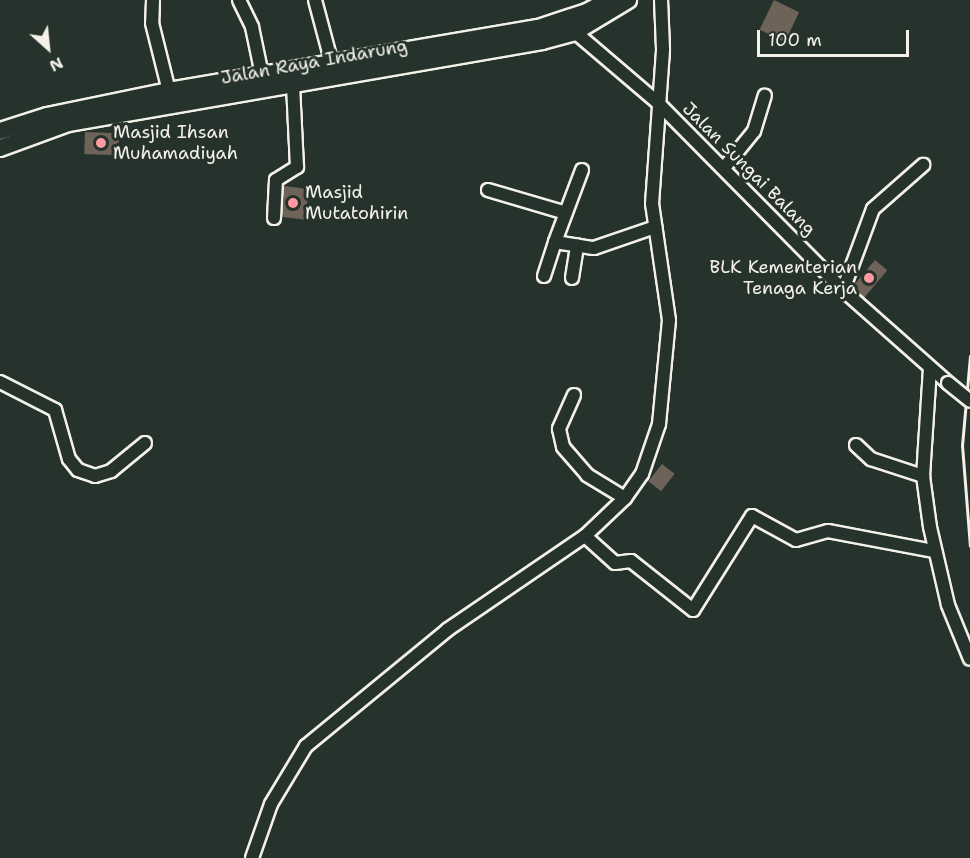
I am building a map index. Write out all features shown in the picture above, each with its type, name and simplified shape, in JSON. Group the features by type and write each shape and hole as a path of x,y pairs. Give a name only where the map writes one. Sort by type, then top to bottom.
{"highway":[{"name":"Jalan Raya Indarung","path":"0,131 47,116 169,91 538,28 587,12 609,0"},
{"name":"Jalan Raya Indarung","path":"0,148 68,123 293,86 575,32 628,0"}],"street":[{"path":"153,0 152,23 169,91"},
{"path":"239,0 252,27 262,75"},
{"path":"315,0 332,64"},
{"path":"252,858 271,804 306,746 447,630 585,536 625,498 642,474 658,424 669,320 655,227 657,102 663,49 661,0"},
{"name":"Jalan Sungai Balang","path":"575,32 657,102 843,290 930,369 970,401"},
{"path":"274,218 276,180 297,167 293,86"},
{"path":"724,168 754,131 765,96"},
{"path":"843,290 873,209 923,165"},
{"path":"544,276 582,170"},
{"path":"488,190 566,213"},
{"path":"555,242 602,247 655,227"},
{"path":"572,278 577,245"},
{"path":"930,369 923,476 933,551 970,659"},
{"path":"0,382 55,410 69,459 78,470 94,476 111,471 146,443"},
{"path":"574,395 559,429 563,447 587,475 625,498"},
{"path":"856,445 871,459 923,476"},
{"path":"585,536 615,563 631,561 693,610 752,516 800,540 828,531 933,551"}],"building":[{"path":"774,0 799,12 785,42 760,30"},
{"name":"Masjid Ihsan Muhamadiyah","path":"85,132 119,133 118,155 84,154"},
{"name":"Masjid Mutatohirin","path":"284,186 309,189 305,220 280,217"},
{"name":"BLK Kementerian Tenaga Kerja","path":"875,260 887,270 864,298 852,288"},
{"path":"662,464 675,474 661,491 648,481"}],"railway":[{"path":"970,356 962,445 970,546"}],"place":[{"name":"Masjid Ihsan Muhamadiyah","path":"101,143"},
{"name":"Masjid Mutatohirin","path":"293,203"},
{"name":"BLK Kementerian Tenaga Kerja","path":"869,278"}]}
